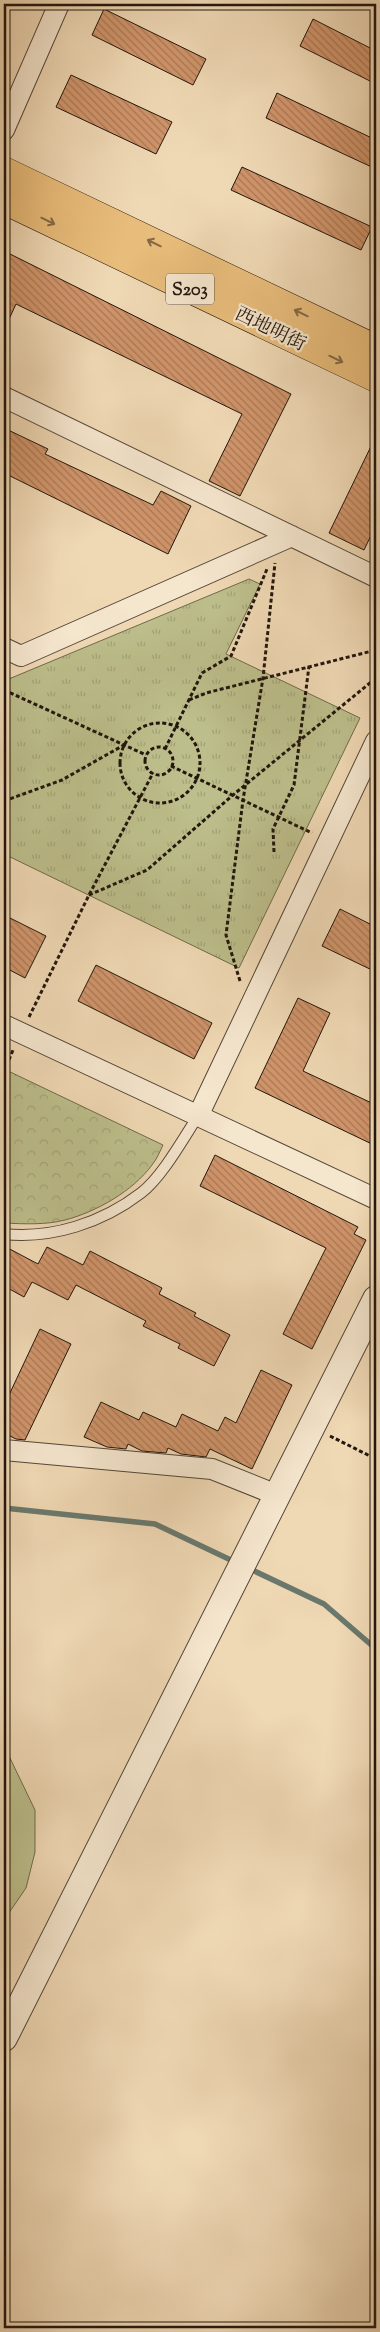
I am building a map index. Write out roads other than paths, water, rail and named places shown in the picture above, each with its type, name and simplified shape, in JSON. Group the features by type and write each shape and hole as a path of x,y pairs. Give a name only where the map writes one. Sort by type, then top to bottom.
{"main road":[{"name":"西地明街","path":"4,171 376,349"},
{"name":"西地明街","path":"4,200 376,378"}],"street":[{"path":"4,130 59,4"},
{"path":"4,397 285,540 376,577"},
{"path":"10,657 285,540"},
{"path":"198,1116 376,741"},
{"path":"12,1029 376,1199"},
{"path":"4,2038 376,1299"},
{"path":"4,1450 212,1469 277,1495"}],"lane":[{"path":"4,1234 59,1232 96,1220 142,1193 173,1156 198,1116"}],"waterway":[{"path":"4,1508 155,1524 235,1562"},
{"path":"248,1568 324,1604 376,1649"}]}
